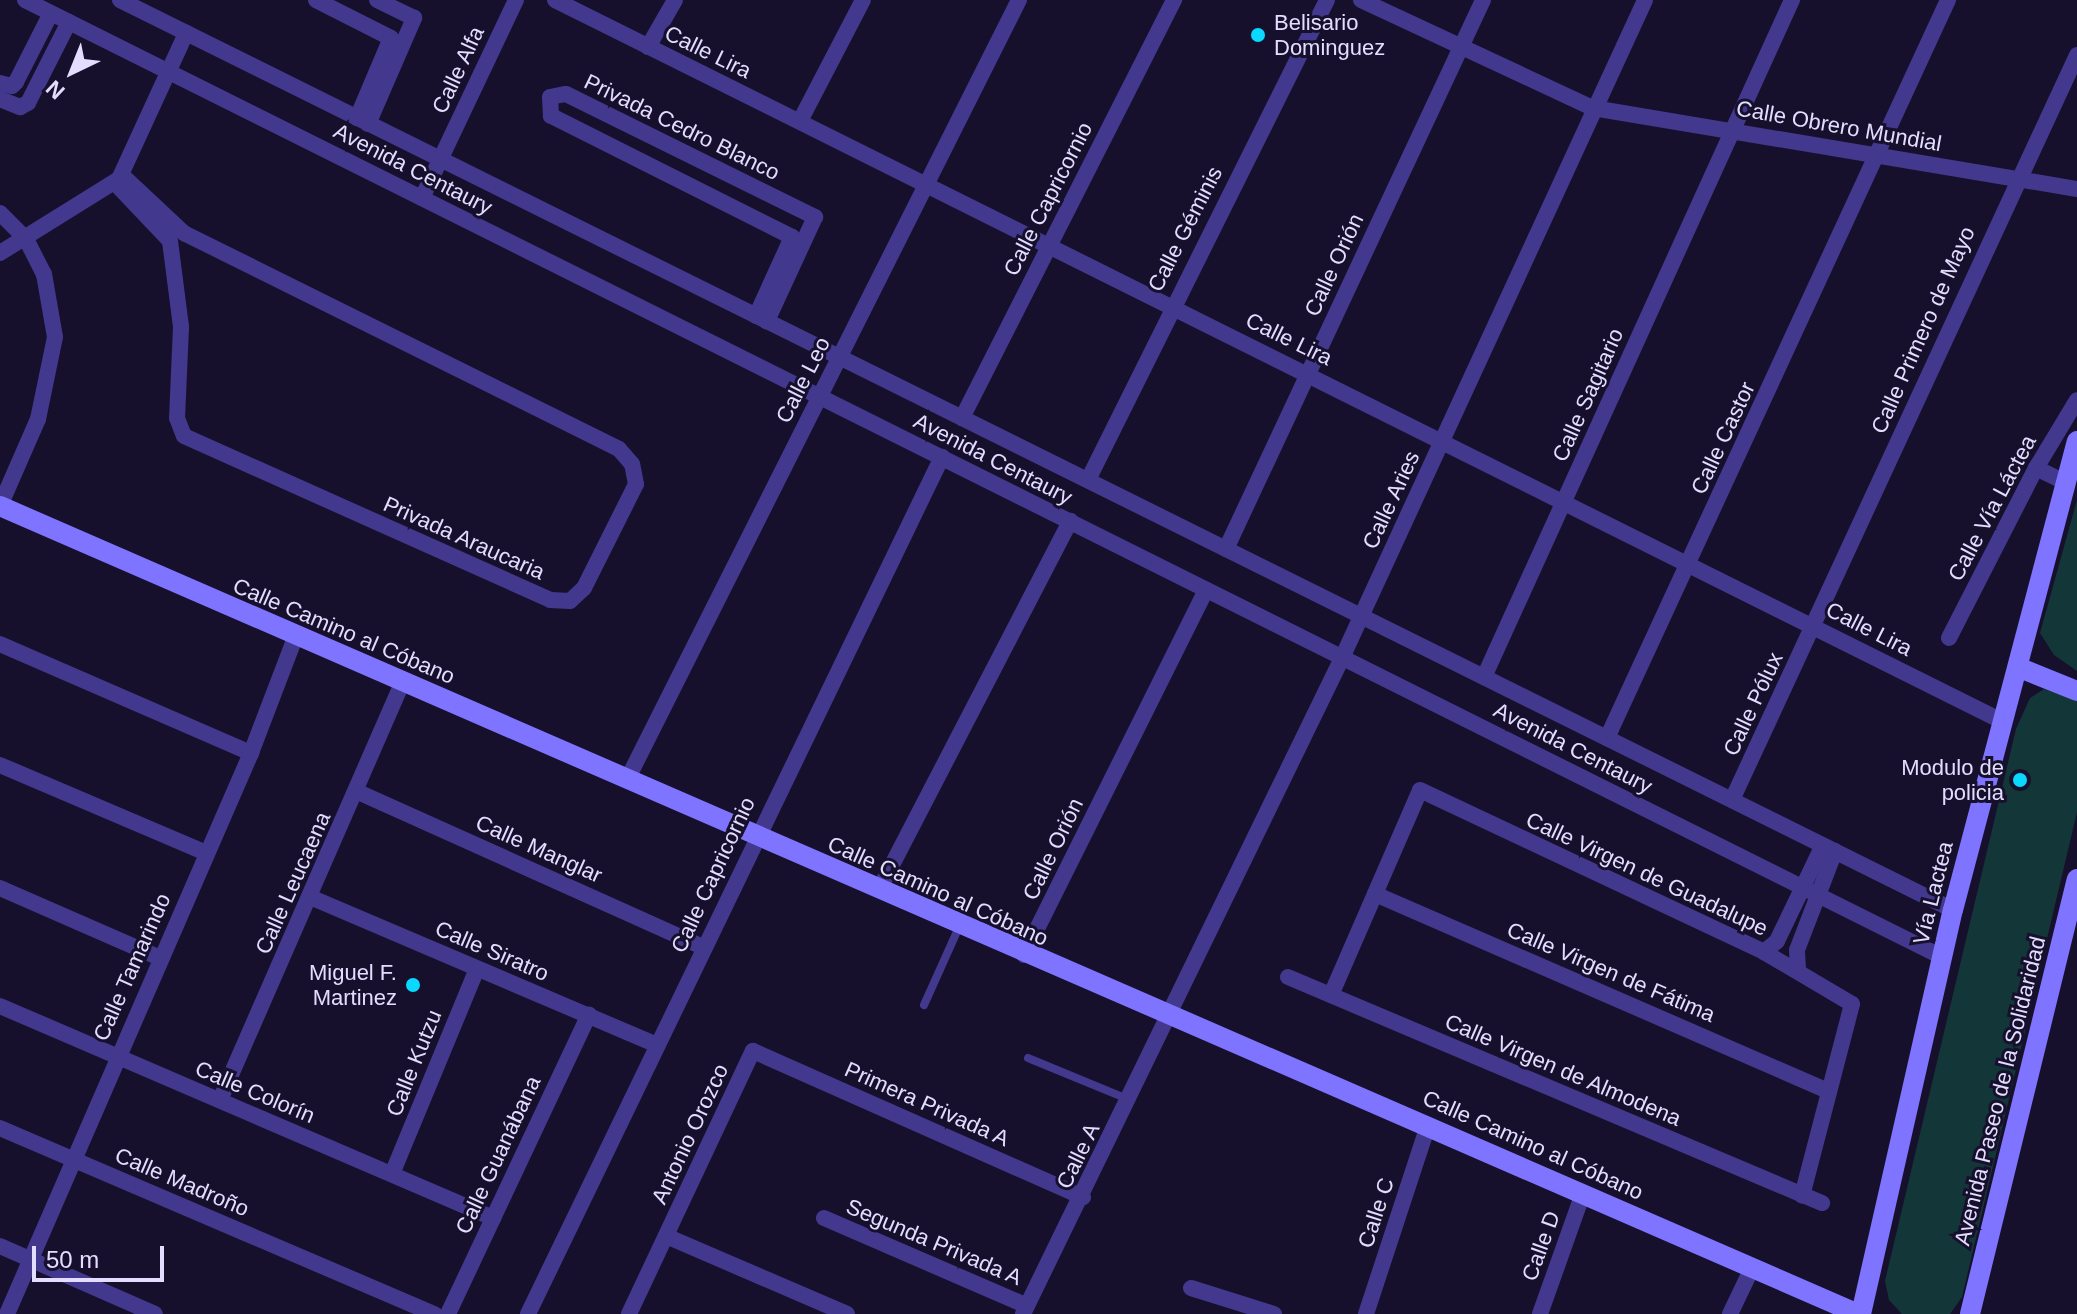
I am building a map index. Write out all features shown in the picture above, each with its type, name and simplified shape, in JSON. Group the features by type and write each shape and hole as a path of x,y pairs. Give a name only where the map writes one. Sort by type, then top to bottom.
{"street":[{"name":"Avenida Centaury","path":"25,0 1942,957"},
{"name":"Avenida Centaury","path":"120,0 1953,910"},
{"path":"316,0 391,38 362,121"},
{"path":"362,121 414,18 377,0"},
{"name":"Calle Alfa","path":"422,198 516,0"},
{"name":"Calle Lira","path":"555,0 1444,440 2002,721"},
{"path":"648,47 675,0"},
{"path":"800,121 863,0"},
{"name":"Calle Leo","path":"627,780 1019,0"},
{"name":"Calle Capricornio","path":"962,418 1174,0"},
{"name":"Calle Géminis","path":"1088,480 1171,306 1327,0"},
{"name":"Calle Obrero Mundial","path":"1361,0 1593,108 2077,189"},
{"name":"Calle Orión","path":"1226,549 1483,0"},
{"name":"Calle Aries","path":"1172,1017 1444,440 1593,108 1645,0"},
{"name":"Calle Sagitario","path":"1484,677 1792,0"},
{"name":"Calle Castor","path":"1607,738 1690,565 1948,0"},
{"path":"0,83 12,86 16,82 51,13"},
{"path":"0,99 20,107 28,103 69,22"},
{"path":"0,253 118,179 186,33"},
{"name":"Calle Primero de Mayo","path":"1814,626 2015,179 2077,55"},
{"name":"Privada Cedro Blanco","path":"566,94 815,217 762,318 792,237 551,116 550,97 566,94"},
{"path":"118,179 170,241 185,234"},
{"name":"Privada Araucaria","path":"118,179 185,234 619,449 632,464 636,484 584,588 570,601 550,600 200,447 184,436 177,418 181,327 170,241"},
{"path":"0,213 26,239 44,274 55,337 38,419 0,506"},
{"name":"Calle Vía Láctea","path":"1949,638 2036,468 2077,400"},
{"name":"Vía Lactea","path":"1859,1314 1953,910 2002,721 2020,668 2077,441"},
{"name":"Calle Capricornio","path":"528,1314 755,837 942,457"},
{"path":"2036,468 2067,483"},
{"name":"Calle Camino al Cóbano","path":"0,506 959,927 1428,1125 1859,1314"},
{"path":"879,890 1070,521"},
{"name":"Calle Orión","path":"1024,955 1206,590"},
{"name":"Calle Pólux","path":"1732,800 1814,626"},
{"name":"Calle Tamarindo","path":"7,1314 116,1056 251,753 295,638"},
{"path":"0,644 251,753"},
{"path":"2020,668 2077,691"},
{"name":"Calle Leucaena","path":"220,1100 358,792 403,682"},
{"path":"0,765 206,853"},
{"name":"Calle Virgen de Guadalupe","path":"1375,894 1420,790 1764,952 1852,1004 1829,1091"},
{"name":"Calle Manglar","path":"358,792 703,947"},
{"path":"1798,970 1797,950 1811,891 1829,848"},
{"name":"Avenida Paseo de la Solidaridad","path":"1970,1314 2072,925 2077,879"},
{"path":"0,888 160,958"},
{"path":"1764,952 1777,941 1811,891"},
{"path":"1331,995 1375,894"},
{"name":"Calle Virgen de Fátima","path":"1375,894 1829,1091"},
{"name":"Calle Siratro","path":"310,897 657,1045"},
{"name":"Calle Kutzu","path":"392,1174 477,969"},
{"name":"Calle Virgen de Almodena","path":"1288,977 1822,1203"},
{"name":"Calle Colorín","path":"0,1006 493,1218"},
{"name":"Calle Guanábana","path":"448,1314 589,1015"},
{"name":"Calle A","path":"1025,1310 1172,1017"},
{"name":"Primera Privada A","path":"753,1051 1083,1197"},
{"name":"Antonio Orozco","path":"635,1312 666,1236 753,1051"},
{"path":"1802,1196 1829,1091"},
{"name":"Calle C","path":"1366,1314 1428,1125"},
{"name":"Calle Madroño","path":"0,1128 435,1314"},
{"name":"Calle D","path":"1540,1314 1583,1193"},
{"name":"Segunda Privada A","path":"824,1218 1025,1310"},
{"path":"666,1236 847,1314"},
{"path":"0,1246 155,1314"},
{"path":"1730,1314 1752,1268"},
{"path":"1191,1288 1274,1314"}],"lane":[{"path":"924,1005 959,927"},
{"path":"1028,1058 1131,1100"}],"green space":[{"path":"2077,500 2077,671 2054,655 2040,633"},
{"path":"2044,689 2077,700 2077,812 1962,1297 1950,1314 1902,1314 1889,1300 1885,1281 2016,729 2030,698"}],"place":[{"name":"Belisario Dominguez","path":"1258,35"},
{"name":"Modulo de policia","path":"2020,780"},
{"name":"Miguel F. Martinez","path":"413,985"}]}
